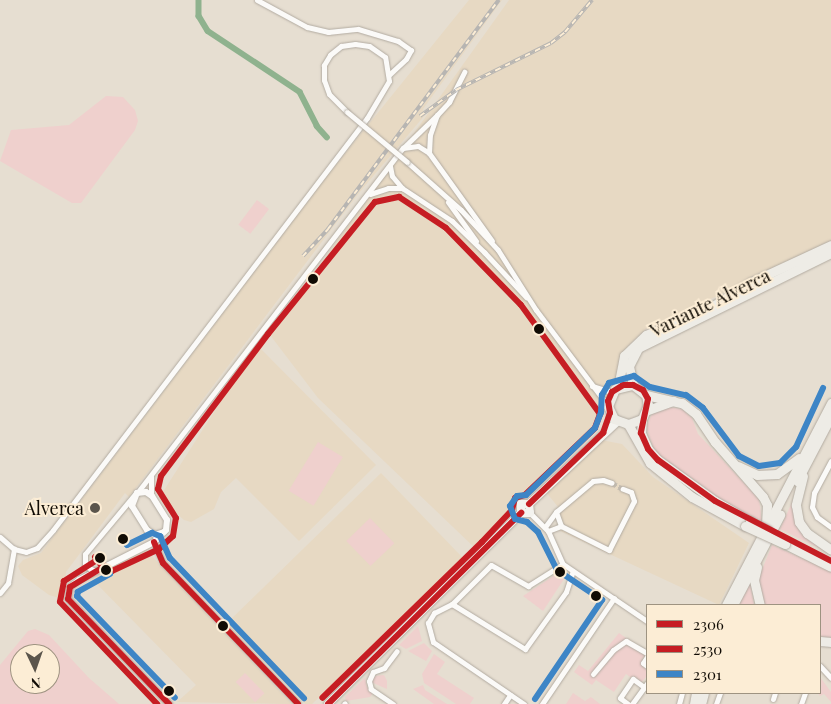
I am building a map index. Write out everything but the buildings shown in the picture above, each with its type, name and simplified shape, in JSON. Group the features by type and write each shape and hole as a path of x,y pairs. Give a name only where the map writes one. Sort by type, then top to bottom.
{"main road":[{"name":"Variante Alverca","path":"615,390 624,356 646,335 708,309 751,282 831,245"},
{"name":"Variante Alverca","path":"633,385 629,366 638,348 831,253"},
{"path":"603,433 615,390 633,385 646,395 673,401 696,414 733,463 758,489 767,505 766,524 759,549 754,580 760,604"},
{"path":"646,395 648,410 642,420 643,441 658,460 748,523"},
{"path":"648,410 673,401"},
{"path":"733,604 804,452 831,403"},
{"path":"609,410 618,421 628,424 642,420"},
{"path":"727,604 806,465 831,416"},
{"path":"521,513 521,504 529,504 618,421"},
{"path":"628,424 650,463 692,497 786,542 831,567"},
{"path":"733,463 757,475 777,474 792,466 804,452"},
{"path":"806,465 796,505 799,522 807,533 831,550"},
{"path":"328,704 521,513 530,513 529,504"},
{"path":"786,542 831,560"}],"street":[{"path":"257,0 306,27 328,32 358,29 398,41 411,50 406,59 389,75"},
{"path":"0,537 14,549 26,552 37,548 58,524 376,106 388,86 389,75 385,58 369,46 349,44 330,55 323,72 326,87 333,100 347,112 407,162 461,210 498,250"},
{"path":"95,571 85,566 85,554 136,494 261,329 370,195 403,148 449,102 464,72"},
{"path":"429,152 430,135 437,115"},
{"path":"403,148 418,146 429,152 498,250 528,299 609,410"},
{"path":"390,166 392,176 402,188 452,221 528,299"},
{"path":"370,195 388,188 402,188"},
{"path":"442,194 485,253"},
{"path":"592,386 615,390"},
{"path":"831,461 814,493 812,507 817,517 831,527"},
{"path":"153,472 149,485 151,494 167,520 164,532 154,542 95,571 70,587 68,599 72,606 169,704"},
{"path":"546,529 556,512 593,481 603,480 612,483"},
{"path":"546,529 561,526 609,550 634,501 631,492 623,489"},
{"path":"136,494 144,491 151,494"},
{"path":"136,494 132,506 154,542 163,563 298,704"},
{"path":"556,512 561,526"},
{"path":"530,513 546,529 564,564 573,572 646,620"},
{"path":"147,530 155,535 164,532"},
{"path":"0,593 8,583 14,549"},
{"path":"524,704 430,639 429,620 452,604 489,567 496,565 528,586 564,564"},
{"path":"452,604 525,649 566,592 573,572"},
{"path":"542,704 614,598"},
{"path":"592,674 612,650 626,641 646,654"},
{"path":"393,704 372,689 369,682 374,672 384,668 397,651"},
{"path":"821,667 831,678"},
{"path":"628,704 620,698 633,679 646,685 632,704"},
{"path":"773,699 775,694"},
{"path":"504,704 510,695"}],"shaded area":[{"path":"469,0 502,0 423,109 425,115 358,194 129,497 125,493 66,572 65,587 59,598 49,595 22,575 18,566 23,560 41,553 326,177"},
{"path":"509,0 831,0 831,243 646,329 628,346 597,431 476,549 318,398 270,335"},
{"path":"106,96 123,97 135,110 138,121 135,130 81,203 72,203 0,161 11,130 69,125"},
{"path":"257,200 269,209 250,234 238,225"},
{"path":"257,345 376,465 299,541 236,478 221,492 214,509 191,522 184,520 159,498"},
{"path":"663,406 682,409 692,418 698,434 759,499 762,521 715,498 664,461 654,449 646,427 654,410"},
{"path":"601,440 622,444 653,477 749,543 719,604 717,604 558,530 559,508 545,491"},
{"path":"318,442 343,457 314,506 289,491"},
{"path":"381,473 463,558 312,704 305,704 226,624"},
{"path":"793,500 796,523 831,554 780,529"},
{"path":"370,518 394,543 371,566 346,541"},
{"path":"772,545 831,571 831,640 821,639 821,604 763,604 757,582"},
{"path":"145,549 290,704 177,702 196,685 90,577"},
{"path":"558,573 564,579 543,611 523,596"},
{"path":"750,582 754,604 739,604"},
{"path":"418,626 422,641 406,649 399,645"},
{"path":"35,629 49,635 57,644 17,644 28,631"},
{"path":"619,633 646,652 642,659 646,662 646,677 640,684 626,674 614,692 596,680 592,685 574,672 579,665 588,671"},
{"path":"424,643 432,651 426,661 408,651"},
{"path":"60,647 89,678 119,704 0,704 0,665 10,653 10,694 60,694"},
{"path":"434,654 445,662 437,674 474,698 470,704 456,704 424,683 422,674"},
{"path":"245,673 264,693 255,702 236,682"},
{"path":"384,675 387,681 387,689 371,682 374,676"},
{"path":"365,678 367,687 373,693 370,697 346,701 345,697"},
{"path":"821,678 831,692 831,702 824,694 820,696"},
{"path":"423,685 425,690 447,704 434,704 413,689"},
{"path":"573,693 585,701 591,697 600,704 566,704"}],"waterway":[{"path":"199,0 199,16 208,31 300,92 317,126 327,137"}],"tunnel":[{"path":"612,483 623,489"}],"railway":[{"path":"303,256 328,229 499,0"},
{"path":"420,116 456,90 551,43 565,32 592,0"}],"transit line":[{"name":"2530","path":"95,557 104,569 112,571 159,549 173,536 176,518 158,489 161,476 268,334 375,202 399,197 446,228 521,305 600,414 595,428 525,495 515,498 512,510 482,542 322,698"},
{"name":"2301","path":"535,699 602,600 557,570 538,532 527,522 515,519 510,506 517,496 526,495 595,428 601,412 602,395 609,383 634,376 650,387 686,395 703,408 739,456 759,466 780,463 796,447 823,388"},
{"name":"2306","path":"529,504 603,433 610,413 608,401 612,392 623,385 633,385 643,390 648,399 641,433 648,449 658,460 715,501 831,561"},
{"name":"2306","path":"328,704 521,513"},
{"name":"2301","path":"123,539 127,545 152,533 160,536 170,558 304,698"},
{"name":"2306","path":"154,542 163,563 298,704"},
{"name":"2530","path":"100,558 64,581 60,602 157,704"},
{"name":"2306","path":"105,566 70,587 68,599 169,704"},
{"name":"2301","path":"110,574 78,592 77,596 175,698"}],"place":[{"name":"Alverca","path":"95,508"}]}
